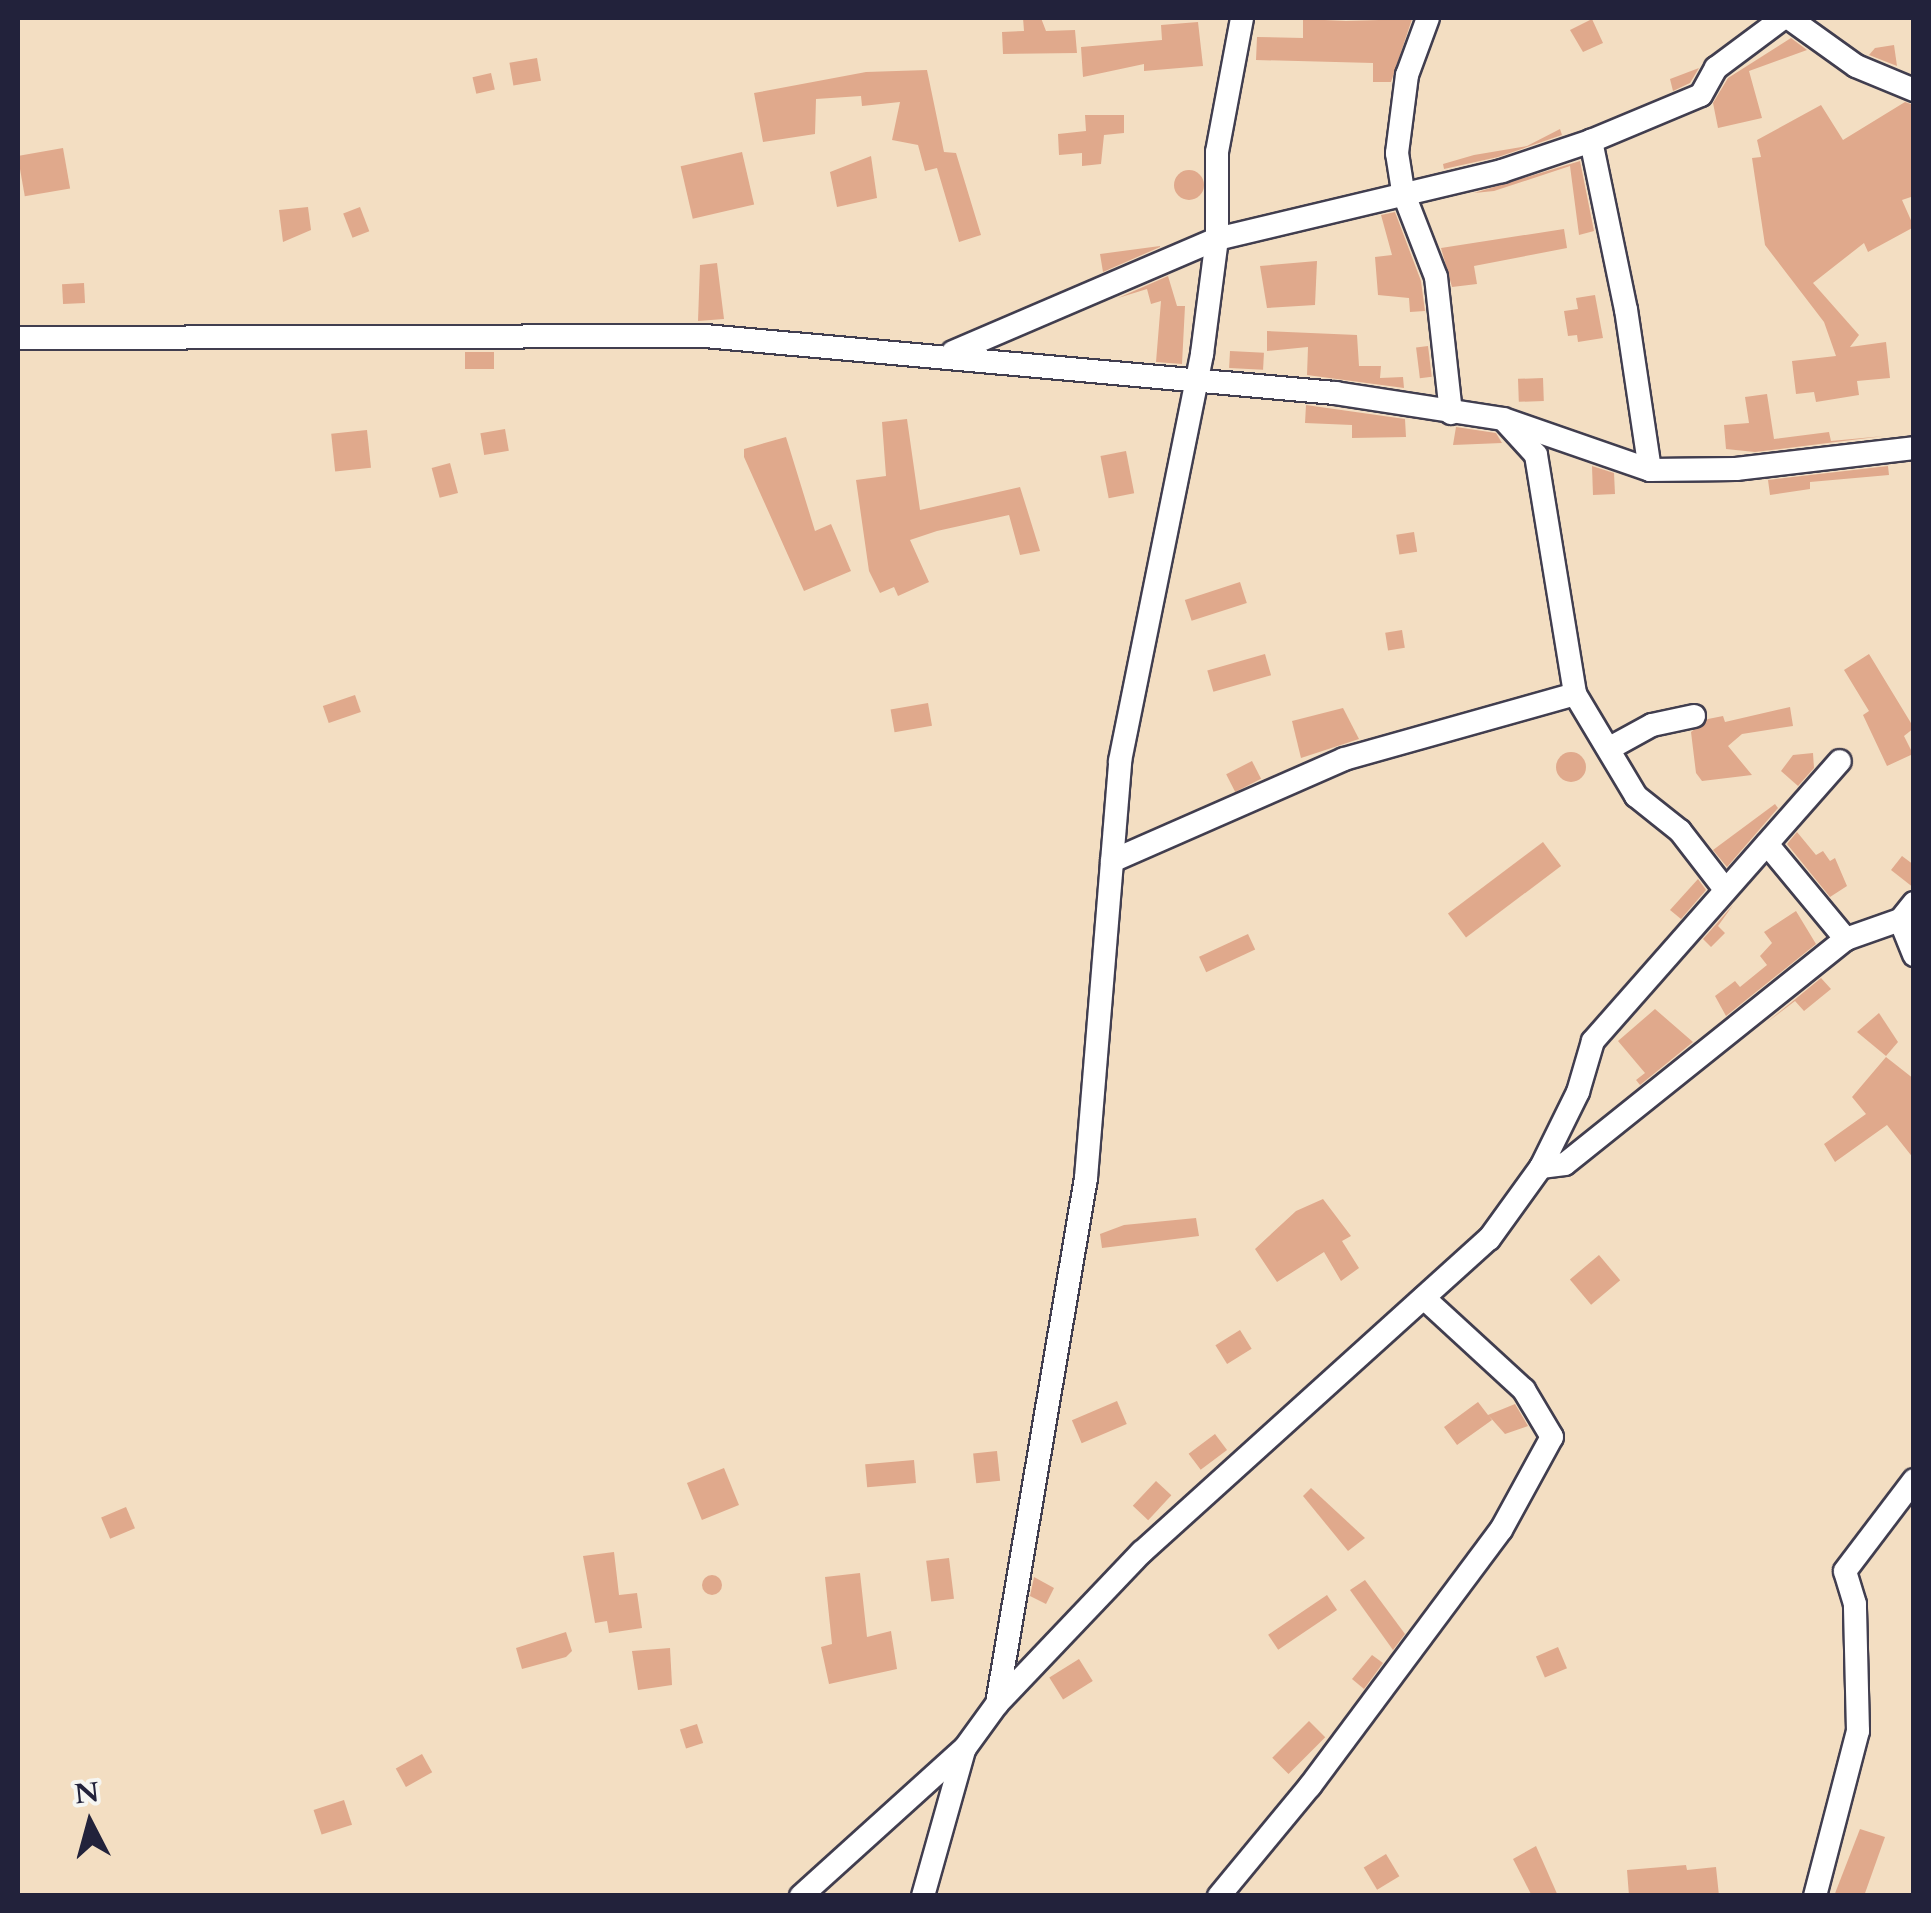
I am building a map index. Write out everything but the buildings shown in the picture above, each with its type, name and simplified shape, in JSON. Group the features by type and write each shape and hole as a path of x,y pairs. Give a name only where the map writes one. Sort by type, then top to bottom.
{"street":[{"path":"997,1704 1086,1178 1120,762 1194,382 1217,239 1216,152 1242,18"},
{"path":"1428,18 1399,116 1403,192 1436,277 1451,413"},
{"path":"950,354 1217,239 1502,171 1590,141 1701,95 1716,68 1786,18 1856,66 1913,88"},
{"path":"1590,141 1626,310 1650,470"},
{"path":"18,338 705,336 950,354 1194,382 1335,392 1503,419 1650,470 1736,469 1914,448"},
{"path":"1503,419 1536,455 1576,694 1636,796 1680,832 1724,888"},
{"path":"1112,862 1344,760 1576,694"},
{"path":"1610,748 1652,725 1694,716"},
{"path":"801,1896 965,1748 997,1704 1142,1552 1306,1398 1489,1240 1540,1167 1578,1092 1592,1041 1674,954 1724,888 1840,762"},
{"path":"1768,844 1846,939"},
{"path":"1540,1167 1566,1164 1846,939 1907,912 1914,955"},
{"path":"1218,1896 1310,1786 1501,1530 1541,1467 1552,1437 1524,1390 1424,1298"},
{"path":"1815,1896 1858,1730 1854,1604 1844,1570 1914,1480"},
{"path":"922,1896 965,1748"}]}
